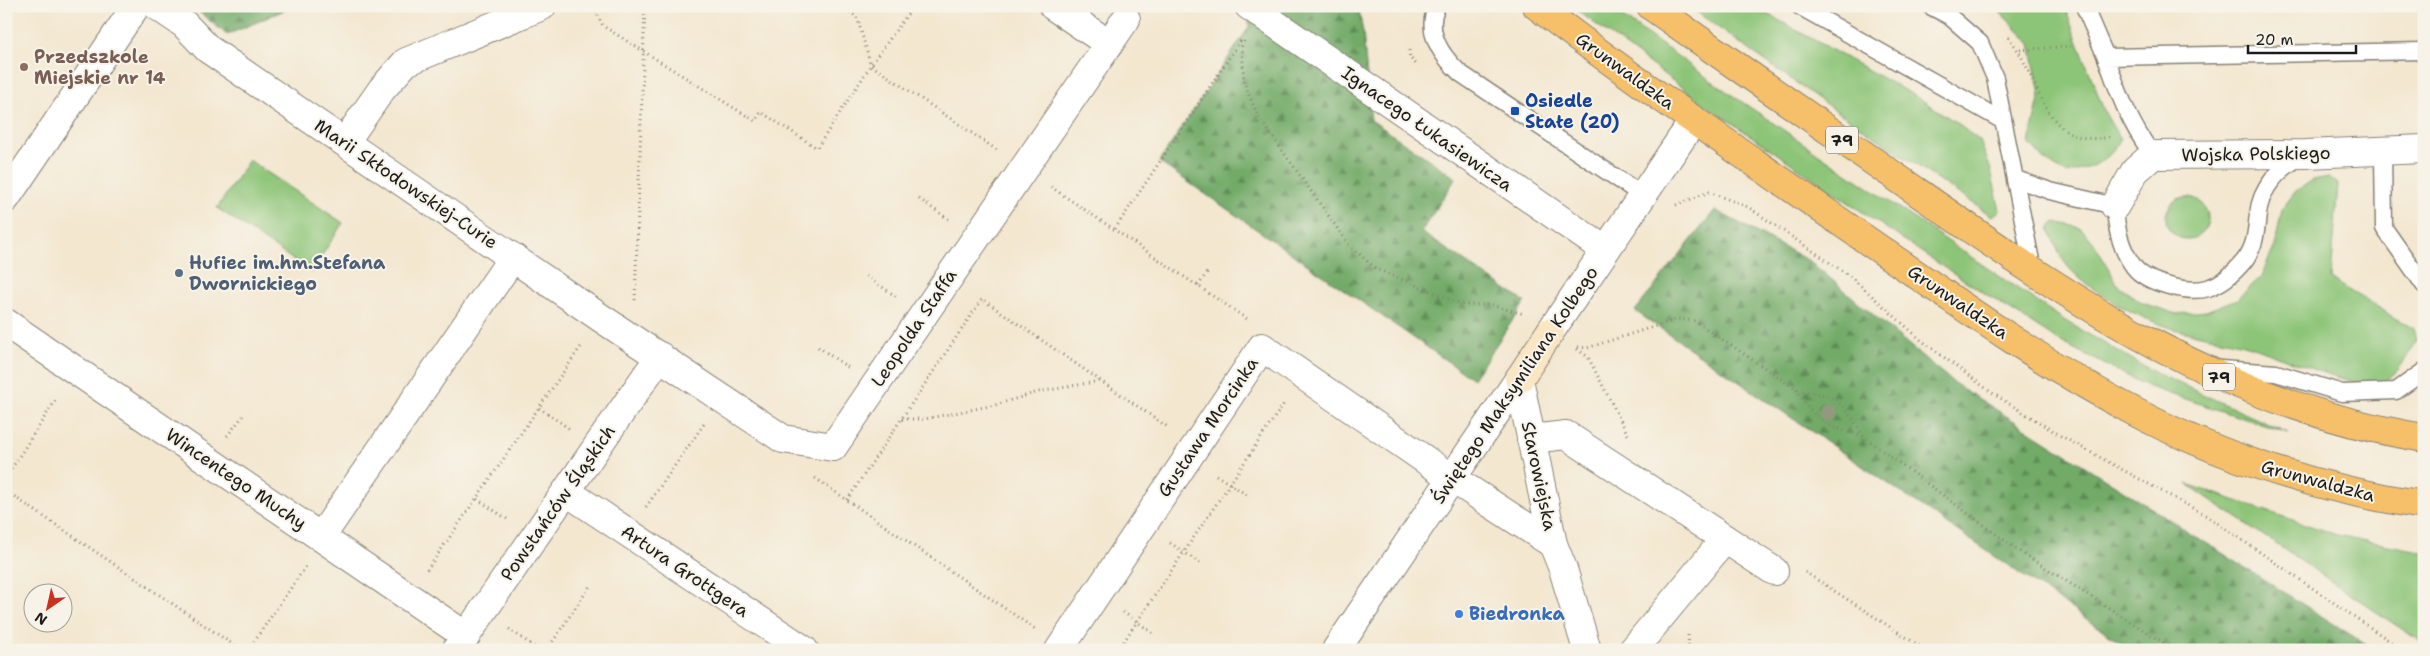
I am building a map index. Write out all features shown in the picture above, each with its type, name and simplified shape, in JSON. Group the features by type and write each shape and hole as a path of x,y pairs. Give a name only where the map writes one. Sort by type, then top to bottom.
{"main road":[{"name":"Grunwaldzka","path":"1537,6 1694,120 2005,334 2081,382 2136,413 2257,465 2324,485 2382,499 2424,505"},
{"name":"79","path":"1651,6 2033,271 2120,327 2199,368 2252,391 2317,413 2424,438"}],"street":[{"path":"6,198 136,6"},
{"name":"Marii Skłodowskiej-Curie","path":"157,6 184,24 208,49 601,318 660,356"},
{"path":"345,142 382,89 406,62 542,6"},
{"path":"1053,6 1109,44"},
{"name":"Ignacego Łukasiewicza","path":"1249,13 1605,250"},
{"name":"Leopolda Staffa","path":"660,356 783,439 833,447 1126,19"},
{"name":"Świętego Maksymiliana Kolbego","path":"1336,650 1694,120"},
{"name":"Wojska Polskiego","path":"2153,156 2306,154 2424,149"},
{"path":"2115,206 2134,171 2153,156"},
{"path":"321,537 513,257"},
{"name":"Wincentego Muchy","path":"6,323 409,597 461,643"},
{"name":"Gustawa Morcinka","path":"1059,650 1262,347 1453,478"},
{"name":"Powstańców Śląskich","path":"461,643 660,356"},
{"name":"Starowiejska","path":"1519,379 1553,544 1563,569 1588,650"},
{"path":"1531,439 1566,435 1774,572"},
{"name":"Starowiejska","path":"1453,478 1553,544"},
{"name":"Artura Grottgera","path":"567,492 804,650"},
{"path":"1633,650 1725,538"}],"lane":[{"path":"1437,6 1434,13 1433,30 1436,45 1446,60 1460,73 1642,195"},
{"path":"1799,6 2003,121"},
{"path":"1930,6 1949,16 1980,43 1995,78 2033,271"},
{"path":"2084,6 2106,57 2126,114 2135,132 2153,156"},
{"path":"2106,57 2424,51"},
{"path":"2383,151 2384,228 2424,285"},
{"path":"2016,179 2050,191 2115,206 2117,231 2124,250 2135,269 2154,281 2175,288 2196,290 2209,288 2230,276 2245,260 2258,233 2258,213 2264,193 2277,173 2306,154"},
{"path":"2199,368 2276,373 2342,393 2396,391 2424,372"}],"path":[{"path":"593,6 603,26 645,53 755,121 760,112 817,148 871,65 912,8"},
{"path":"634,305 645,53 645,6"},
{"path":"841,6 857,17 871,65 1250,321"},
{"path":"1115,229 1249,13"},
{"path":"1249,13 1242,46 1244,83 1258,116 1349,245 1376,269 1464,305 1491,305 1518,311 1588,357 1631,440"},
{"path":"2075,46 2020,50 2044,106 2058,127 2094,140 2135,132"},
{"path":"1674,206 1709,192 1748,207 1851,277 1921,340 1992,393 2061,436 2206,516 2403,650"},
{"path":"919,199 954,224"},
{"path":"1198,286 1208,271"},
{"path":"866,276 902,300"},
{"path":"847,500 982,299 1195,446"},
{"path":"409,597 601,318"},
{"path":"1550,332 1587,348 1678,319 1695,321 1796,389 1816,417 1831,427 1864,437 2019,551 2175,650"},
{"path":"818,347 854,372"},
{"path":"902,418 924,419 995,406 1038,392 1101,380"},
{"path":"1796,389 1828,396 1845,408 1864,437"},
{"path":"6,477 62,390"},
{"path":"1118,650 1291,394"},
{"path":"223,442 243,416"},
{"path":"643,511 709,417"},
{"path":"808,473 1039,632"},
{"path":"6,491 241,650"},
{"path":"248,650 316,552 321,537"},
{"path":"547,650 590,586"},
{"path":"507,628 539,650"}],"green space":[{"path":"192,6 294,6 227,35"},
{"path":"1249,6 1358,6 1363,32 1371,120 1456,178 1421,232 1525,302 1473,379 1159,162 1249,27"},
{"path":"1571,6 1608,6 1720,87 2067,322 2154,372 2288,433 2149,387 2057,340 1927,256 1707,106"},
{"path":"1688,6 1753,6 1922,100 1954,121 1980,141 1991,170 2000,211 1992,216 1823,102"},
{"path":"1994,6 2064,6 2105,113 2120,139 2116,147 2105,159 2091,166 2066,174 2043,159 2029,143 2040,95 2030,43"},
{"path":"249,160 343,223 311,272 217,208"},
{"path":"2328,177 2338,184 2331,279 2414,329 2417,341 2395,373 2383,382 2376,384 2352,381 2247,345 2178,330 2136,314 2094,290 2072,271 2055,245 2049,228 2055,222 2081,228 2094,243 2119,287 2143,303 2177,314 2206,311 2237,299 2260,278 2275,246 2282,209 2295,192 2313,180"},
{"path":"2183,197 2191,197 2202,203 2208,218 2202,233 2191,239 2183,239 2172,233 2166,222 2166,214 2172,203"},
{"path":"1715,210 1811,262 1954,383 2375,650 2132,650 1635,311"},
{"path":"2187,484 2337,535 2424,552 2424,644"}],"place":[{"name":"Przedszkole Miejskie nr 14","path":"24,67"},
{"name":"Osiedle Stałe (20)","path":"1515,111"},
{"name":"Hufiec im.hm.Stefana Dwornickiego","path":"179,273"},
{"name":"Biedronka","path":"1459,614"}]}
